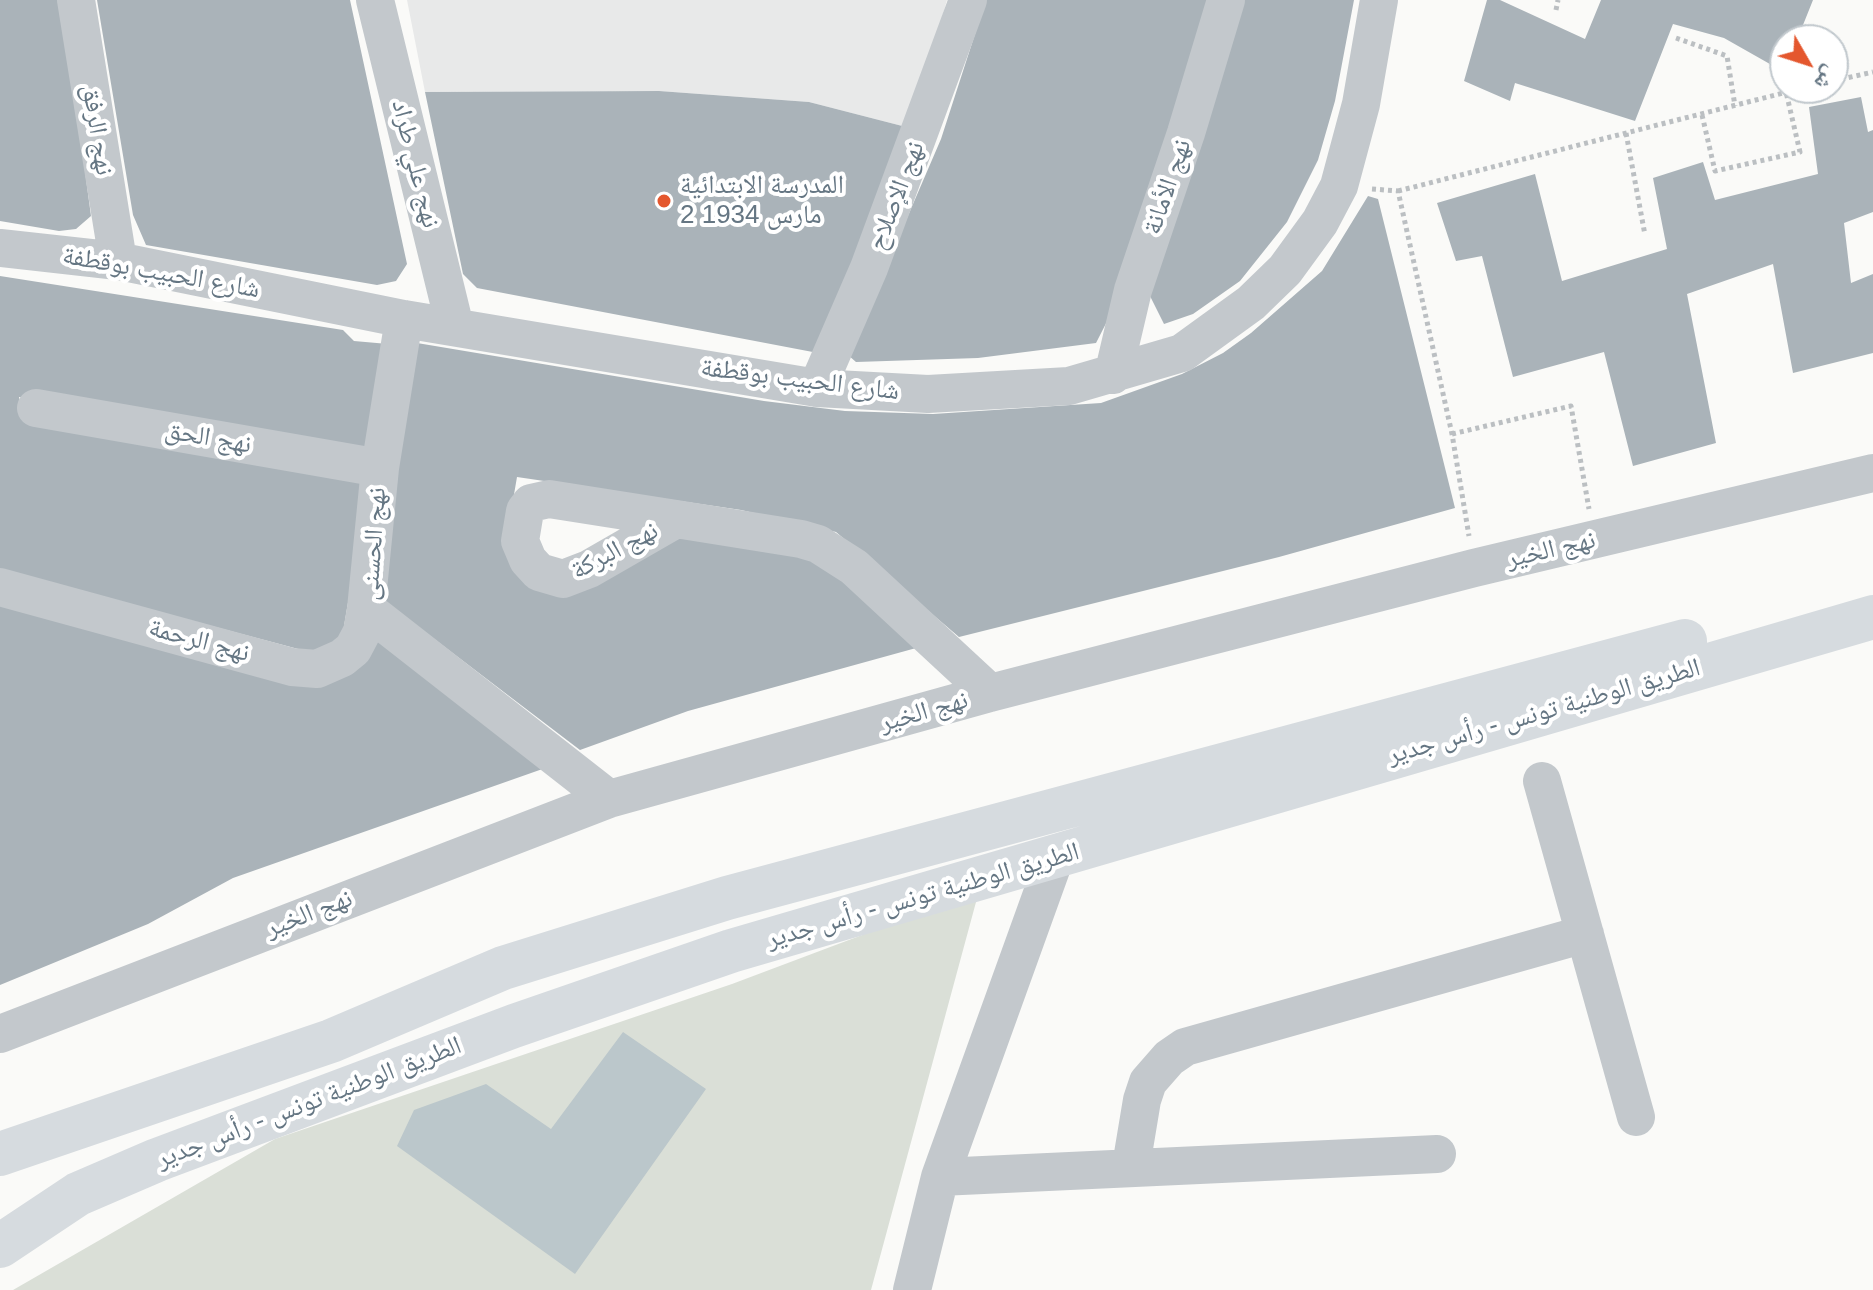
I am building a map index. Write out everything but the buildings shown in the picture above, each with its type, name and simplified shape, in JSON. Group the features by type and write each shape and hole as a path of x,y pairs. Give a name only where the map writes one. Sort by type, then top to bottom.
{"main road":[{"name":"الطريق الوطنية تونس - رأس جدير","path":"0,1154 331,1041 503,968 727,898 1873,591"},
{"name":"الطريق الوطنية تونس - رأس جدير","path":"0,1246 78,1194 157,1160 514,1026 731,951 1873,617"}],"street":[{"name":"نهج الرفق","path":"76,0 118,261"},
{"name":"نهج علي طراد","path":"375,0 455,327"},
{"name":"نهج الإصلاح","path":"817,388 886,225 968,0"},
{"name":"نهج الأمانة","path":"1113,375 1133,290 1186,133 1226,0"},
{"name":"شارع الحبيب بوقطفة","path":"0,248 118,261 404,319 817,388 983,394 1069,386 1182,353 1251,303 1285,270 1320,222 1339,186 1361,104 1379,0"},
{"name":"نهج الحسنى","path":"404,319 380,468 366,609 609,799"},
{"name":"نهج الحق","path":"36,408 380,468"},
{"name":"نهج الخير","path":"0,1034 609,799 990,693 1474,568 1873,473"},
{"name":"نهج البركة","path":"676,519 801,539 832,551 990,693"},
{"name":"نهج الرحمة","path":"0,587 292,667 317,669 342,658 353,649 362,632 366,609"},
{"path":"1542,781 1636,1117"},
{"path":"912,1290 940,1177 1055,858"},
{"path":"1131,1166 1148,1082 1169,1058 1185,1047 1585,934"},
{"path":"940,1177 1437,1154"}],"path":[{"path":"1556,10 1558,0"},
{"path":"1676,38 1727,56 1735,106"},
{"path":"1849,77 1873,72"},
{"path":"1339,186 1398,191 1769,97"},
{"path":"1702,115 1715,171 1800,152 1789,104"},
{"path":"1626,133 1645,235"},
{"path":"1398,191 1452,434 1474,568"},
{"path":"1452,434 1571,406 1595,539"}],"shaded area":[{"path":"407,0 947,0 910,128 809,102 659,91 425,92"},
{"path":"979,891 871,1290 13,1290 275,1139 732,984"},
{"path":"623,1032 706,1089 575,1274 397,1146 414,1110 486,1084 551,1129"}],"place":[{"name":"المدرسة الابتدائية 2 مارس 1934","path":"664,201"}]}
